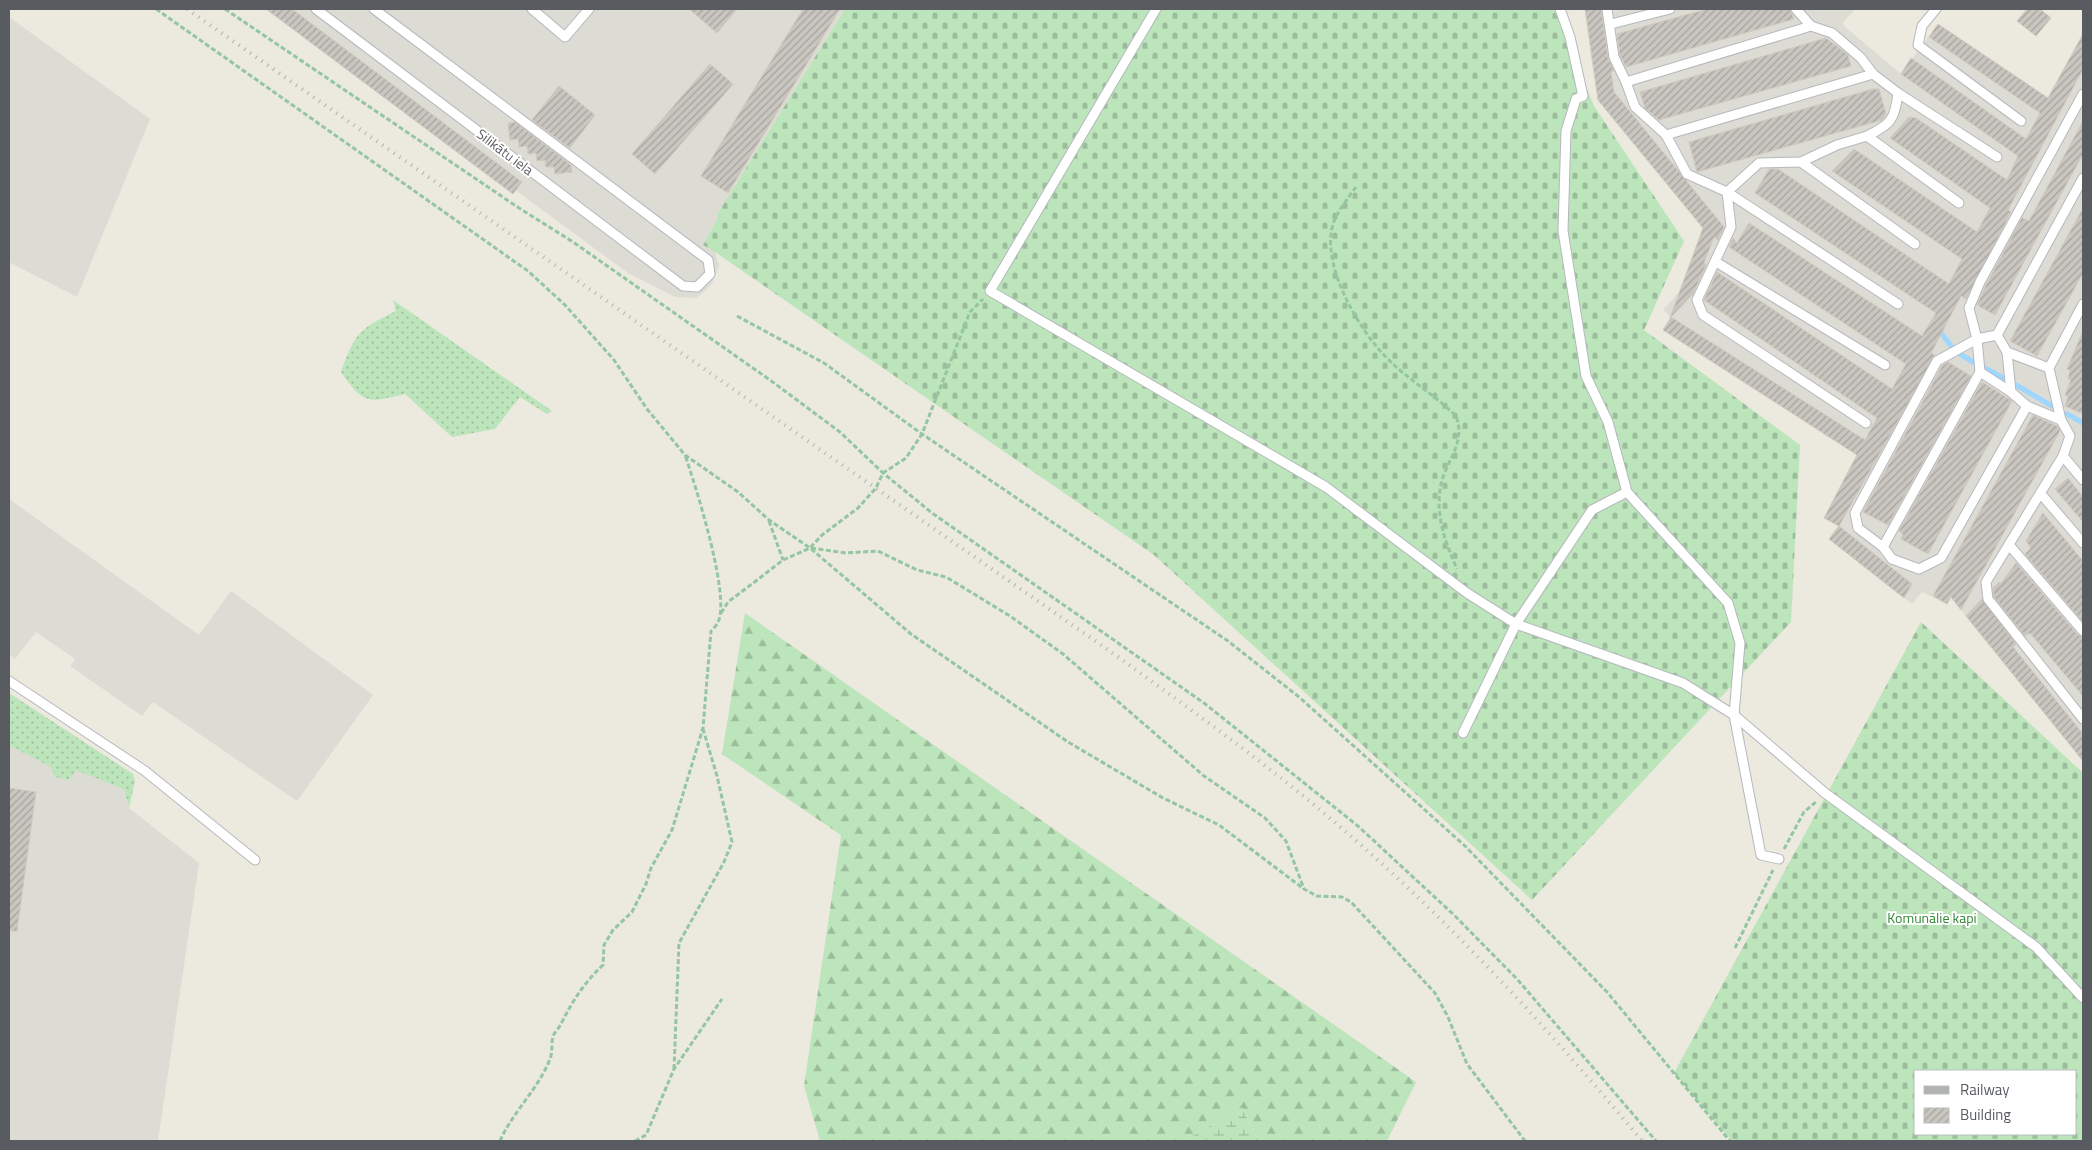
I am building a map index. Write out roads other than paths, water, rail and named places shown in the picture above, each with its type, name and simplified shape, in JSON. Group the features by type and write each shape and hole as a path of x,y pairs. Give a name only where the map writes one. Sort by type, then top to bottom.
{"lane":[{"name":"Silikātu iela","path":"316,9 683,286 697,287 710,274 708,260 374,9"},
{"path":"532,9 565,37 589,9"},
{"path":"1156,9 990,291 1326,487 1467,593 1516,624 1683,682 1734,714 1825,793 2036,947 2083,998"},
{"path":"1560,9 1570,37 1583,96 1576,99 1566,131 1563,231 1586,376 1608,422 1627,492 1728,603 1740,643 1734,714 1761,855 1779,859"},
{"path":"1607,9 1611,24 1614,57 1635,107 1666,135 1687,174 1727,192 1898,304"},
{"path":"1611,24 1670,9"},
{"path":"1796,9 1811,26 1832,32 1862,58 1873,74 1898,93 1997,157"},
{"path":"1936,9 1922,26 1918,45 2021,121"},
{"path":"1626,82 1811,26"},
{"path":"1666,135 1873,74"},
{"path":"1727,192 1759,164 1801,162 1837,145 1867,136 1887,126 1896,111 1898,93"},
{"path":"1883,547 1980,372 1976,339 1969,308 1980,282 2083,94"},
{"path":"1867,136 1959,203"},
{"path":"1801,162 1915,244"},
{"path":"1997,335 2083,178"},
{"path":"1727,192 1732,227 1697,300 1702,315 1866,423"},
{"path":"1716,262 1885,365"},
{"path":"2083,304 2049,368 2061,420 2070,436 2063,456 2010,546 1986,582 1988,599 2083,719"},
{"path":"1997,335 1976,339 1937,361 1855,513 1858,528 1883,547 1892,559 1919,569 1941,558 2027,406"},
{"path":"1997,335 2007,352 2011,392"},
{"path":"2007,352 2049,368"},
{"path":"1980,372 2011,392 2027,406 2061,420"},
{"path":"2063,456 2083,480"},
{"path":"1463,733 1516,624 1592,510 1627,492"},
{"path":"2041,494 2083,543"},
{"path":"2010,546 2083,632"},
{"path":"9,681 145,771 255,860"}],"waterway":[{"path":"1937,328 1952,347"},
{"path":"1960,354 1973,362"},
{"path":"1985,368 2003,378"},
{"path":"2016,385 2052,406"},
{"path":"2067,414 2083,423"}],"railway":[{"path":"187,9 1114,654 1269,769 1363,847 1447,926 1528,1010 1642,1141"}],"park label":[{"name":"Komunālie kapi","path":"1932,918"}]}
